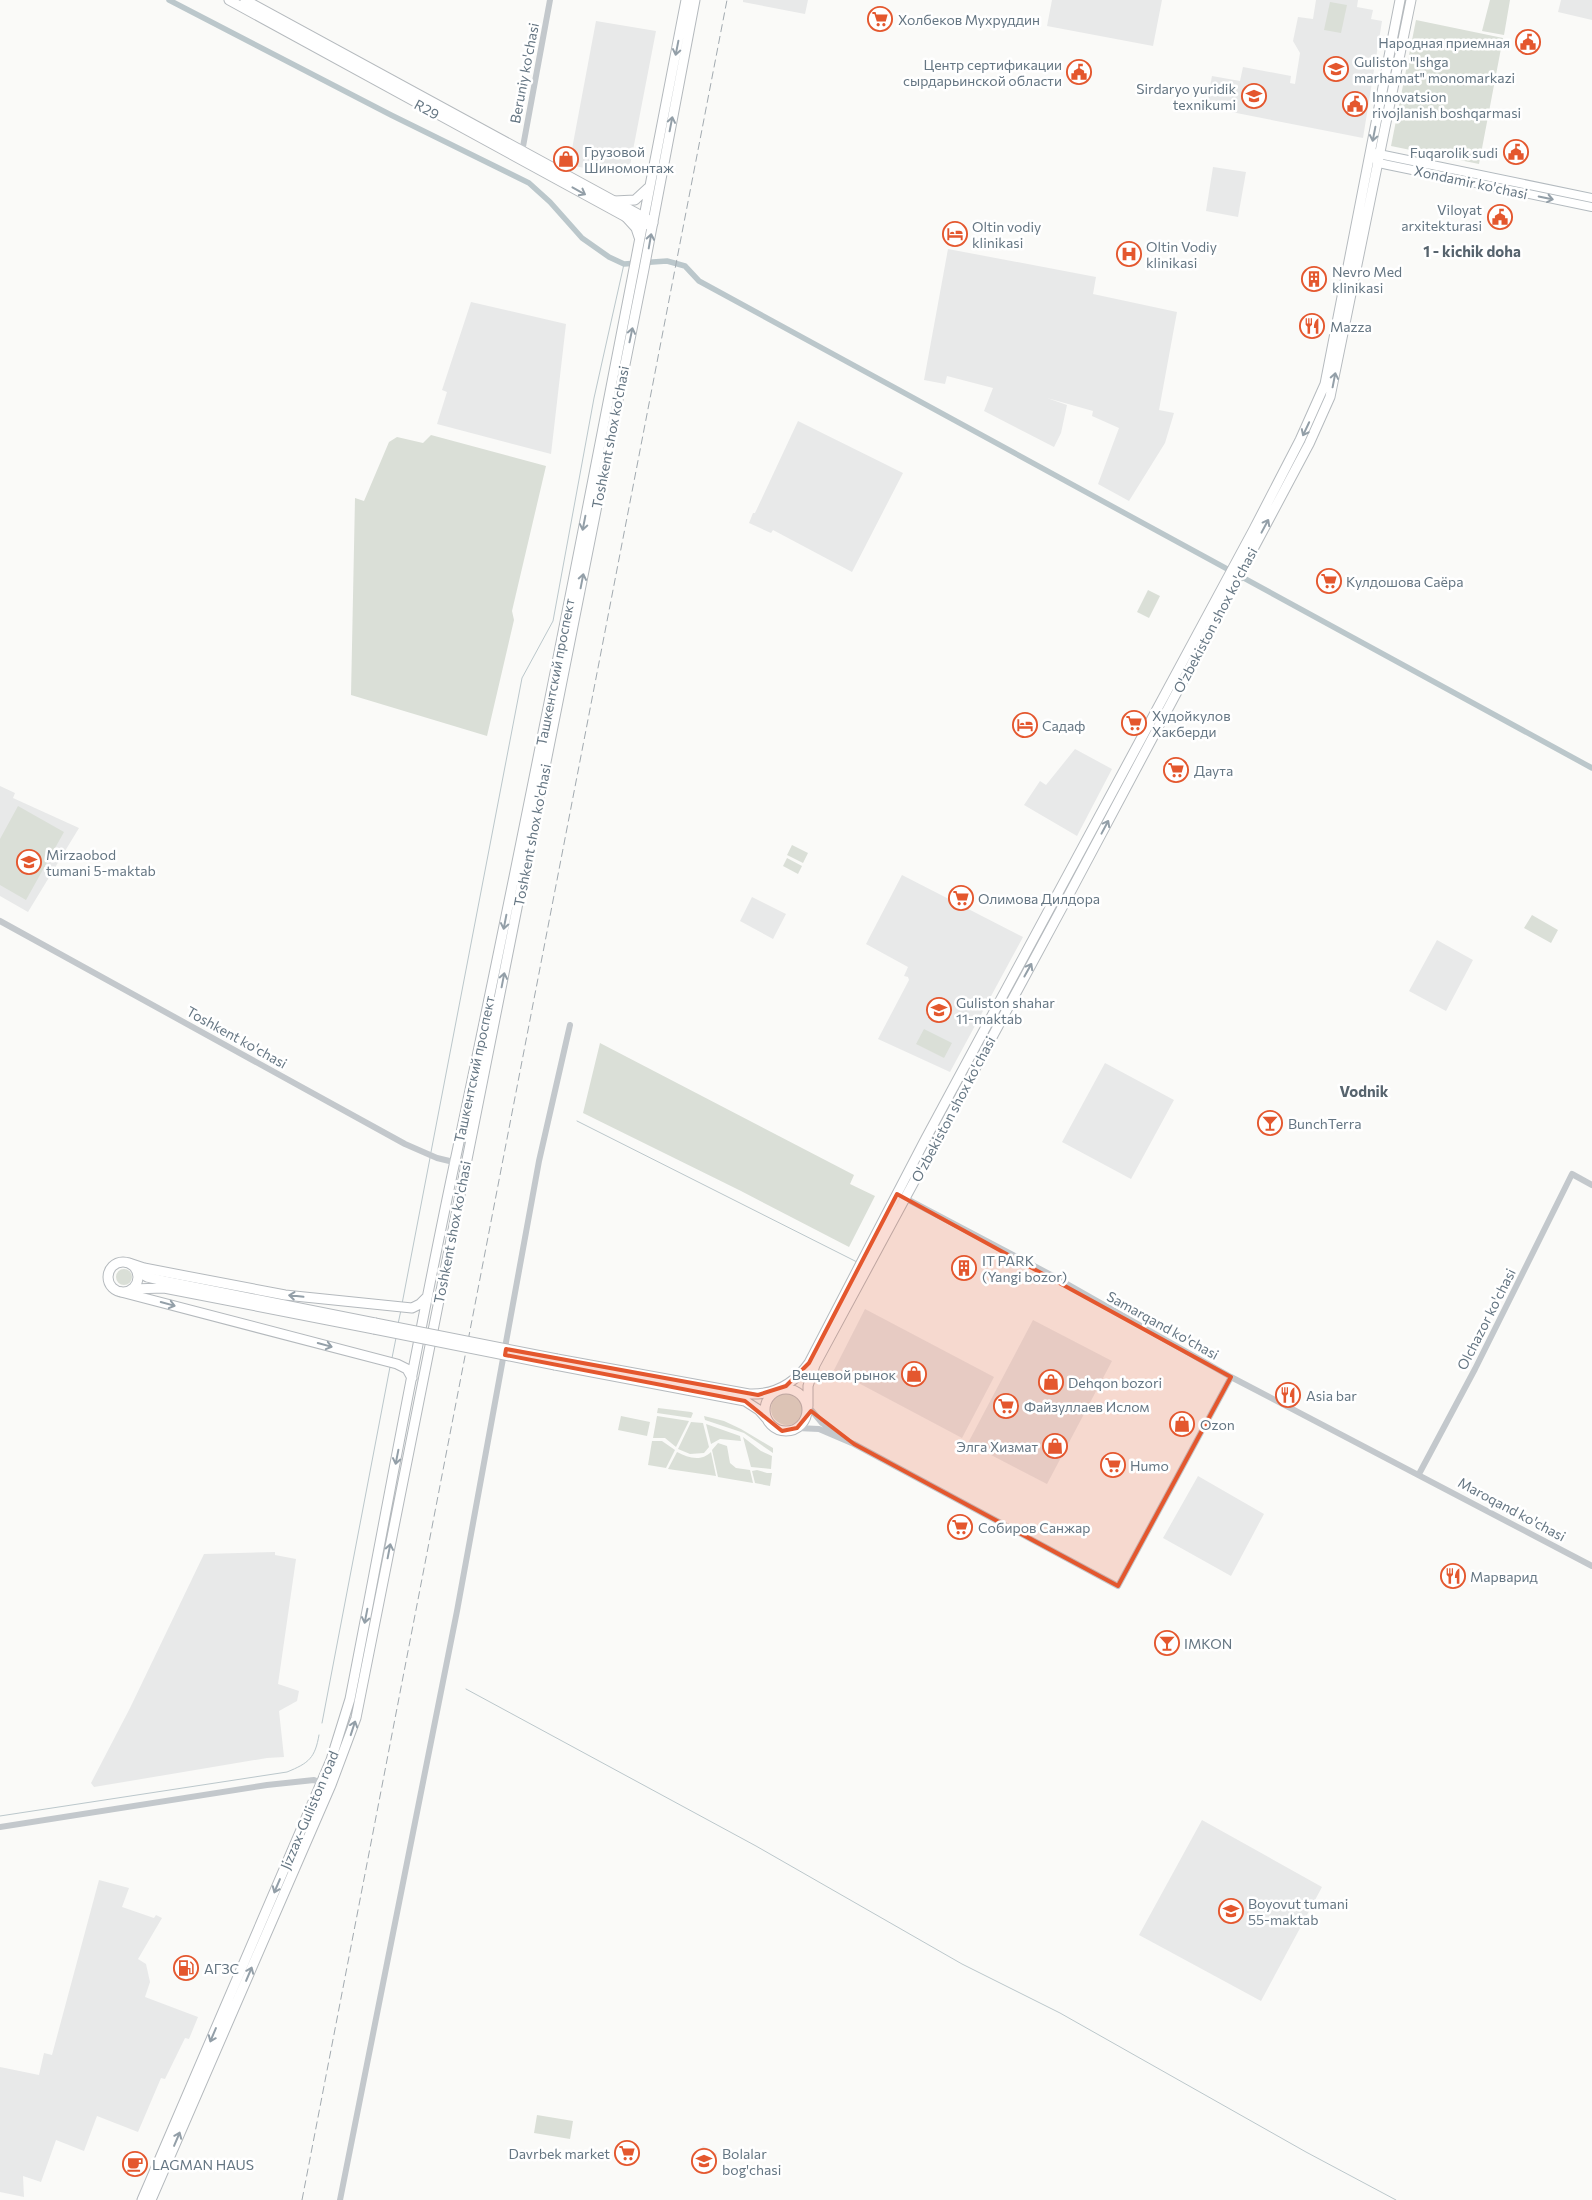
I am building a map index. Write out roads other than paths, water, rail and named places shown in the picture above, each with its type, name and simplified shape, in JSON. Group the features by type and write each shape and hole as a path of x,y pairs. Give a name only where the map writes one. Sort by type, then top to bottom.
{"main road":[{"name":"R29","path":"229,0 626,217 644,220"},
{"name":"R29","path":"245,0 522,152 614,200 644,220"},
{"path":"644,220 653,223 655,186 686,0"},
{"path":"640,242 644,220 655,186 695,0"},
{"name":"O'zbekiston shox ko'chasi","path":"1238,567 1325,384 1400,0"},
{"name":"O'zbekiston shox ko'chasi","path":"860,1277 901,1196 1064,904 1230,582 1309,444 1330,398 1411,0"},
{"path":"1370,153 1379,158"},
{"name":"Xondamir ko'chasi","path":"1379,158 1592,198"},
{"name":"Xondamir ko'chasi","path":"1379,158 1592,207"},
{"path":"614,200 635,200 655,186"},
{"path":"626,217 636,228 640,242"},
{"name":"Toshkent shox ko'chasi","path":"419,1401 653,223"},
{"name":"Ташкентский проспект","path":"454,1163 492,987 640,242"},
{"name":"Toshkent shox ko'chasi","path":"408,1399 454,1163"},
{"path":"412,1378 408,1371 397,1364 121,1292 111,1285 109,1274 115,1264 120,1262 285,1295 408,1307 420,1304 429,1294"},
{"path":"129,1263 147,1277 164,1281 374,1326 746,1401 759,1410 779,1430 786,1431 797,1428 807,1417 808,1386 812,1372 860,1277"},
{"path":"132,1289 138,1282 137,1271"},
{"path":"767,1419 766,1403 770,1396 794,1380 805,1369 860,1277"},
{"path":"121,1292 132,1289 164,1288 374,1326"},
{"path":"556,1362 740,1393 758,1395 789,1388 805,1398 808,1406"},
{"name":"Jizzax-Guliston road","path":"151,2200 340,1736 350,1700 408,1399"},
{"name":"Jizzax-Guliston road","path":"142,2200 196,2086 348,1742 356,1718 419,1401"}],"street":[{"name":"Beruniy ko'chasi","path":"522,152 550,0"},
{"name":"Toshkent ko'chasi","path":"0,920 426,1154 466,1165"},
{"path":"340,2200 422,1789 494,1413 539,1161 570,1025"},
{"name":"Olchazor ko'chasi","path":"1419,1474 1475,1369 1572,1174 1592,1185"},
{"name":"Samarqand ko'chasi","path":"901,1196 1053,1276 1231,1377 1419,1474"},
{"path":"808,1406 822,1423 854,1444 1118,1586 1231,1377"},
{"path":"797,1428 819,1429 854,1444"},
{"name":"Maroqand ko'chasi","path":"1419,1474 1592,1566"},
{"path":"0,1827 267,1785 314,1780 321,1782"}],"waterway":[{"path":"169,0 391,115 529,183 550,202 582,238 609,257 624,264 667,261 685,266 699,281 1592,768"},
{"path":"431,1152 522,678 553,621 594,398 624,264"},
{"path":"577,1121 857,1262"},
{"path":"402,1304 430,1158"},
{"path":"398,1324 401,1310"},
{"path":"392,1358 396,1338"},
{"path":"322,1723 390,1367"},
{"path":"466,1689 756,1846 962,1964 1060,2013 1306,2152 1396,2200"},
{"path":"0,1816 287,1772 301,1766 310,1759 319,1735"}],"railway":[{"path":"302,2200 727,0"}],"place":[{"name":"Холбеков Мухруддин","path":"880,19"},
{"name":"Народная приемная","path":"1528,42"},
{"name":"Guliston \"Ishga marhamat\" monomarkazi","path":"1336,69"},
{"name":"Центр сертификации сырдарьинской области","path":"1079,72"},
{"name":"Sirdaryo yuridik texnikumi","path":"1254,96"},
{"name":"Innovatsion rivojlanish boshqarmasi","path":"1355,104"},
{"name":"Fuqarolik sudi","path":"1516,152"},
{"name":"Грузовой Шиномонтаж","path":"566,159"},
{"name":"Viloyat arxitekturasi","path":"1500,217"},
{"name":"Oltin vodiy klinikasi","path":"955,234"},
{"name":"Oltin Vodiy klinikasi","path":"1129,254"},
{"name":"Nevro Med klinikasi","path":"1314,279"},
{"name":"Mazza","path":"1312,326"},
{"name":"Кулдошова Саёра","path":"1329,581"},
{"name":"Худойкулов Хакберди","path":"1134,723"},
{"name":"Садаф","path":"1025,725"},
{"name":"Даута","path":"1176,770"},
{"name":"Mirzaobod tumani 5-maktab","path":"29,862"},
{"name":"Олимова Дилдора","path":"961,898"},
{"name":"Guliston shahar 11-maktab","path":"939,1010"},
{"name":"BunchTerra","path":"1270,1123"},
{"name":"IT PARK (Yangi bozor)","path":"964,1268"},
{"name":"Вещевой рынок","path":"914,1374"},
{"name":"Dehqon bozori","path":"1051,1382"},
{"name":"Asia bar","path":"1288,1395"},
{"name":"Файзуллаев Ислом","path":"1006,1406"},
{"name":"Ozon","path":"1182,1424"},
{"name":"Элга Хизмат","path":"1055,1446"},
{"name":"Humo","path":"1113,1465"},
{"name":"Собиров Санжар","path":"960,1527"},
{"name":"Марварид","path":"1453,1576"},
{"name":"IMKON","path":"1167,1643"},
{"name":"Boyovut tumani 55-maktab","path":"1231,1911"},
{"name":"АГЗС","path":"186,1968"},
{"name":"Davrbek market","path":"627,2153"},
{"name":"Bolalar bog'chasi","path":"704,2161"},
{"name":"LAGMAN HAUS","path":"135,2164"}],"district":[{"name":"1 - kichik doha","path":"1472,251"},
{"name":"Vodnik","path":"1364,1091"}]}
